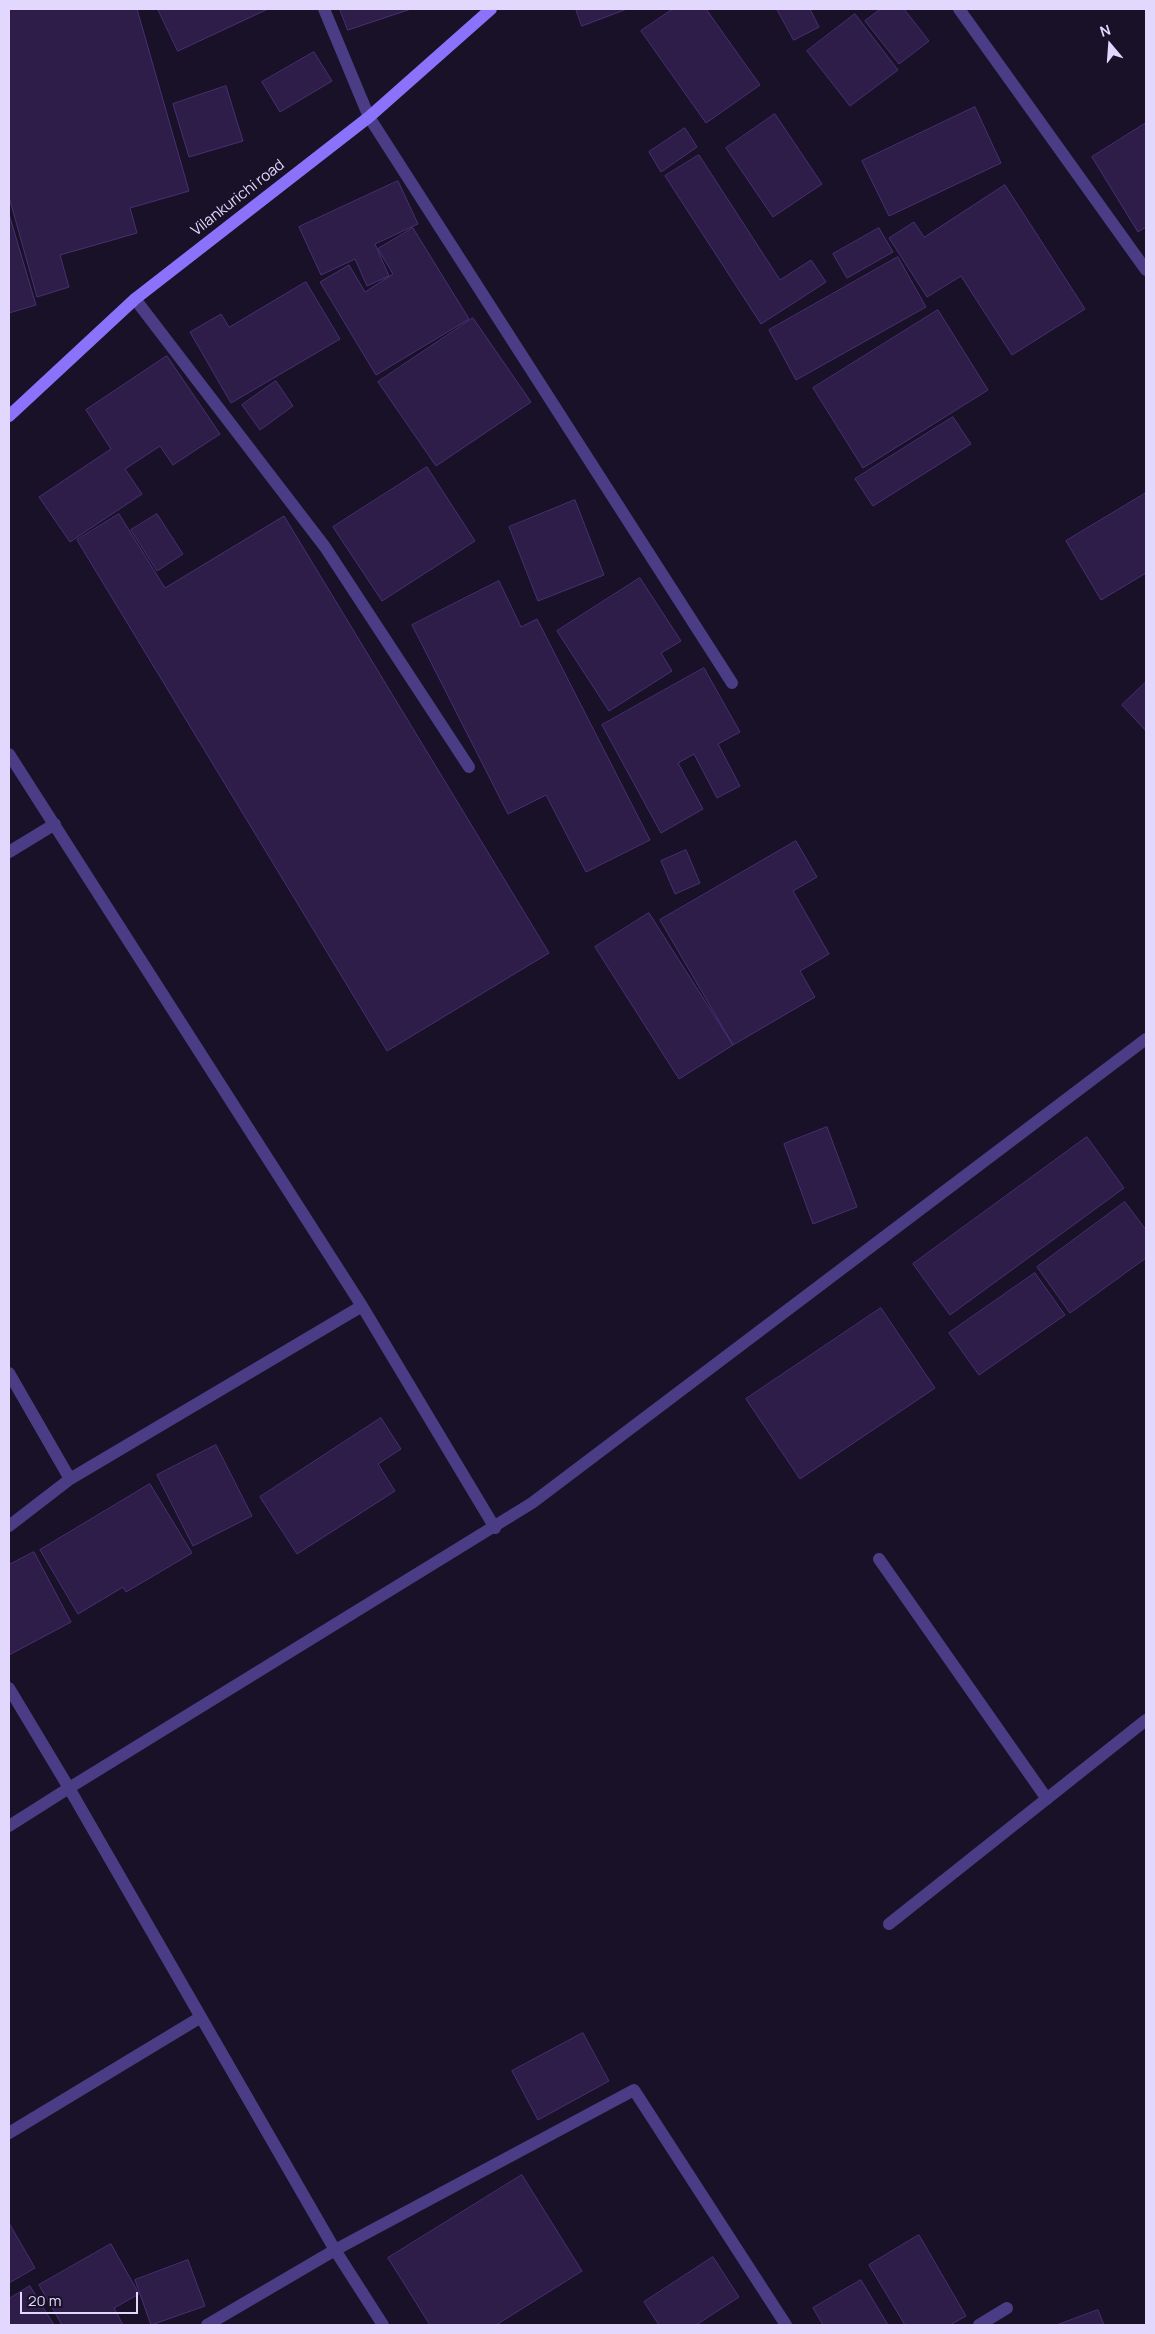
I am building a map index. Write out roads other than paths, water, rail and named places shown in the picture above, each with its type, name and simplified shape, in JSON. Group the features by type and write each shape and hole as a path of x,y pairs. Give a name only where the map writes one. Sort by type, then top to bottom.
{"main road":[{"name":"Vilankurichi road","path":"9,416 135,299 369,117 491,9"}],"street":[{"path":"324,9 369,117 732,682"},
{"path":"959,9 1146,270"},
{"path":"135,299 324,547 470,767"},
{"path":"9,754 362,1306 496,1528"},
{"path":"9,852 55,824"},
{"path":"9,1826 496,1528 532,1503 1146,1039"},
{"path":"9,1526 70,1479 362,1306"},
{"path":"9,1373 70,1479"},
{"path":"879,1559 1047,1799"},
{"path":"9,1688 69,1788 335,2250 384,2325"},
{"path":"889,1924 1146,1720"},
{"path":"9,2133 201,2017"},
{"path":"208,2325 335,2250 634,2090 786,2325"},
{"path":"979,2325 1007,2308"}]}
